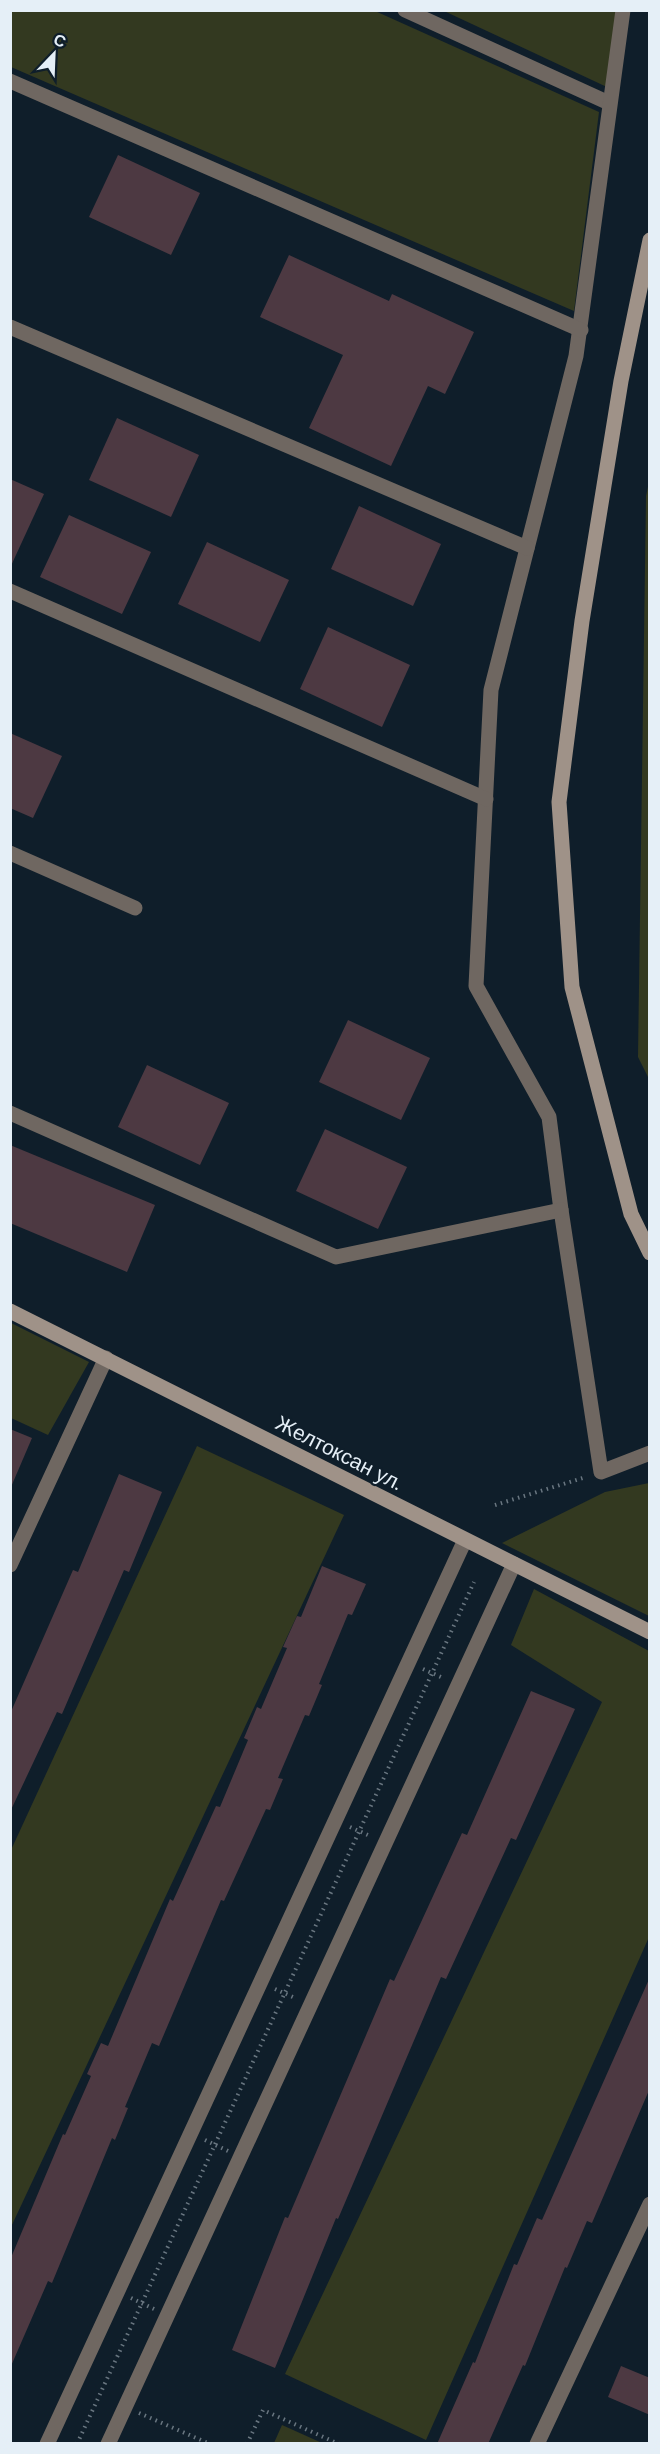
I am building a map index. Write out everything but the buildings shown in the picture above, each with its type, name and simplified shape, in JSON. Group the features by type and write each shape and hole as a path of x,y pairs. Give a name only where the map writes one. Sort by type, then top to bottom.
{"main road":[{"path":"650,240 615,415 582,621 559,802 572,987 631,1214 650,1253"},
{"name":"Желтоксан ул.","path":"10,1311 650,1632"}],"street":[{"path":"405,10 609,103"},
{"path":"623,10 581,330 491,690 476,986 549,1117 601,1472 650,1453"},
{"path":"10,81 581,330"},
{"path":"10,327 527,548"},
{"path":"10,591 486,799"},
{"path":"10,853 135,908"},
{"path":"10,1113 336,1257 561,1210"},
{"path":"10,1565 106,1358"},
{"path":"47,2444 465,1539"},
{"path":"108,2444 514,1564"},
{"path":"537,2444 650,2204"}],"path":[{"path":"495,1505 601,1472"},
{"path":"76,2444 474,1582"},
{"path":"409,1662 458,1685"},
{"path":"335,1820 385,1844"},
{"path":"260,1982 310,2005"},
{"path":"190,2133 240,2157"},
{"path":"117,2291 167,2315"},
{"path":"125,2406 210,2444"},
{"path":"248,2444 263,2410 339,2444"}],"green space":[{"path":"11,10 375,11 599,112 574,311 11,67"},
{"path":"444,11 617,11 609,88"},
{"path":"649,482 649,1079 638,1057 646,496"},
{"path":"11,1323 89,1362 48,1435 11,1418"},
{"path":"197,1446 344,1515 11,2227 11,1850"},
{"path":"649,1483 649,1616 502,1543 605,1492"},
{"path":"534,1589 649,1651 649,1937 426,2440 285,2374 602,1702 511,1645"},
{"path":"282,2425 322,2443 274,2443"}]}
